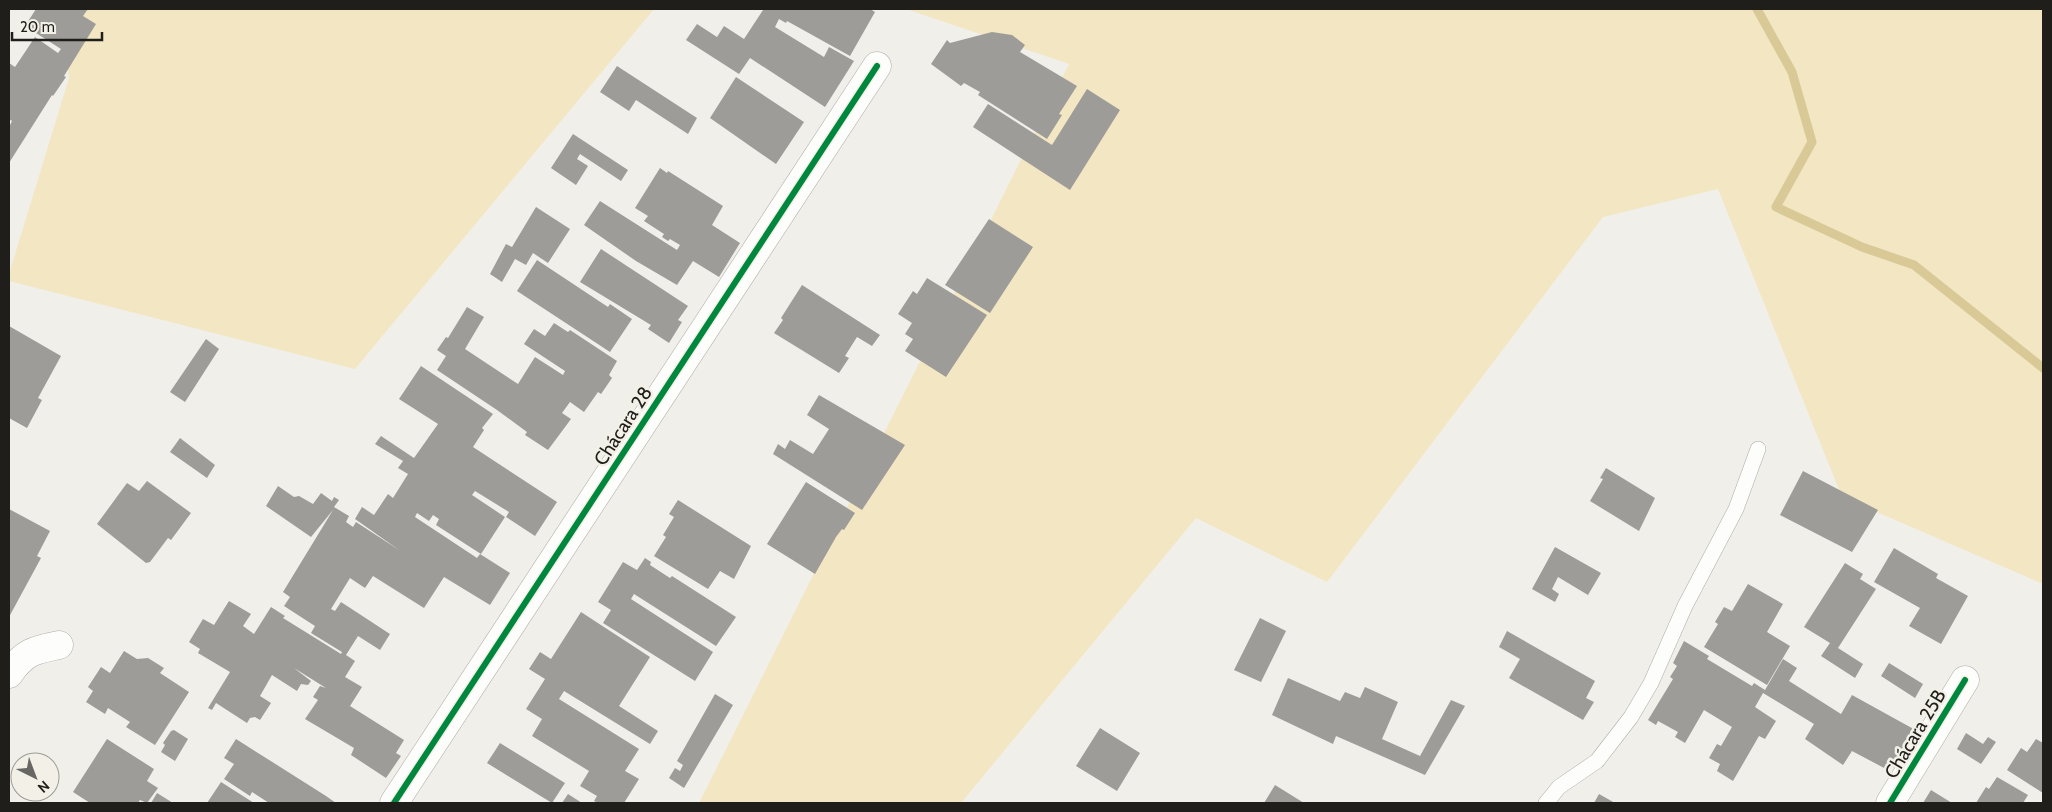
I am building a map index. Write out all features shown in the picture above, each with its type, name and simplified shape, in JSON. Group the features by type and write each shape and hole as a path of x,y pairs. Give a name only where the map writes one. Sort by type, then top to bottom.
{"street":[{"name":"Chácara 28","path":"394,803 877,66"},
{"path":"9,674 25,655 34,650 59,646"},
{"name":"Chácara 25B","path":"1890,803 1965,680"}],"lane":[{"path":"1546,803 1559,787 1597,760 1631,717 1651,683 1685,606 1736,509 1758,450"}],"shaded area":[{"path":"61,9 654,9 355,369 9,281 9,274 69,78"},
{"path":"906,9 2043,9 2043,584 1842,497 1718,189 1603,217 1327,582 1196,518 961,803 699,803 1069,64"}],"building":[{"path":"36,9 88,9 83,16 96,24 64,76 66,77 52,95 9,163 9,127 12,121 9,119 9,63 15,67 35,37 58,53 61,49 25,26"},
{"path":"760,9 870,9 875,12 850,56 787,21 786,23 779,19 775,27 824,57 829,47 854,61 825,107 750,58 739,74 686,40 697,24 717,37 724,26 744,39 763,10"},
{"path":"992,32 1012,35 1025,45 1020,52 1077,86 1059,114 1062,115 1047,139 978,95 980,92 964,83 961,86 931,64 947,40 950,43"},
{"path":"617,66 697,118 688,134 636,100 629,111 600,92"},
{"path":"736,77 804,122 776,164 710,118"},
{"path":"1087,89 1120,110 1070,190 973,127 988,104 1052,145"},
{"path":"573,134 628,170 621,181 580,154 577,159 588,166 576,185 551,168"},
{"path":"660,168 667,173 668,171 723,206 712,225 740,243 719,277 693,261 677,285 636,261 584,225 600,201 677,250 680,245 662,237 664,234 644,221 648,216 635,208"},
{"path":"536,207 570,229 548,263 533,253 526,265 515,259 502,282 490,274 506,244 512,247"},
{"path":"989,219 1033,247 990,313 945,285"},
{"path":"601,249 688,306 678,320 682,322 669,343 648,329 651,325 580,282"},
{"path":"537,260 608,307 610,304 632,319 610,352 517,291"},
{"path":"927,278 987,315 946,377 905,351 913,339 905,334 912,323 898,314 913,291 917,294"},
{"path":"802,285 880,335 872,346 857,337 845,356 849,358 839,373 774,333 783,320 781,318"},
{"path":"467,307 484,317 465,349 518,384 535,357 563,375 565,371 524,344 534,329 545,336 554,323 568,332 570,330 617,361 609,375 612,378 601,394 598,392 584,412 570,402 562,413 571,419 548,450 525,435 527,432 497,410 437,370 446,356 437,350 446,337 448,338"},
{"path":"9,326 61,356 38,398 42,400 27,428 9,418"},
{"path":"206,339 219,349 185,402 170,392"},
{"path":"421,366 493,414 482,428 484,430 473,447 557,502 535,536 506,517 509,512 475,491 472,495 505,517 481,554 436,525 439,519 433,515 429,521 417,513 415,517 477,558 480,554 510,573 490,605 444,577 424,608 373,576 365,588 350,578 331,609 335,611 341,602 390,634 380,650 358,636 346,655 355,661 345,677 362,687 350,706 404,740 396,753 401,756 386,778 351,755 354,748 305,719 318,700 313,697 320,686 326,688 294,668 311,681 308,685 301,684 297,691 272,675 260,696 271,703 260,720 255,717 250,718 247,723 216,703 212,710 208,708 230,672 198,653 200,649 189,642 203,619 214,625 229,601 251,614 243,626 254,634 271,607 285,616 283,618 341,654 342,652 311,633 315,626 284,606 290,597 283,592 333,510 311,537 266,506 278,486 294,497 299,496 313,504 321,493 332,501 334,497 339,500 334,507 349,516 346,522 353,527 356,522 399,550 355,519 362,507 374,515 388,494 393,498 408,474 398,468 403,461 375,444 381,436 414,458 438,424 399,399"},
{"path":"819,395 905,445 862,510 773,454 778,444 785,449 790,440 813,454 829,429 807,415"},
{"path":"180,438 215,465 207,478 170,452"},
{"path":"1606,468 1655,498 1639,531 1590,501 1603,479 1600,478"},
{"path":"1803,471 1878,510 1852,552 1780,515"},
{"path":"147,481 191,513 171,540 168,538 150,562 146,563 97,524 127,483 139,491"},
{"path":"806,482 855,513 844,530 842,529 836,537 815,574 767,544"},
{"path":"678,500 751,546 734,579 720,571 708,589 654,556 666,537 663,535 674,517 669,514"},
{"path":"9,509 50,531 37,556 41,558 9,617"},
{"path":"1555,547 1601,573 1588,595 1558,577 1552,589 1559,594 1555,602 1532,589"},
{"path":"1894,548 1938,574 1936,578 1968,596 1941,644 1909,626 1920,608 1874,582"},
{"path":"645,558 651,562 650,565 670,578 672,576 736,617 716,646 634,594 631,599 713,652 695,681 603,623 611,610 598,602 623,562 637,570"},
{"path":"1845,563 1863,574 1860,579 1876,589 1838,648 1863,664 1855,678 1821,656 1830,643 1804,627"},
{"path":"1748,584 1783,604 1767,632 1790,646 1767,685 1704,647 1718,624 1715,622 1724,607 1732,611"},
{"path":"581,612 650,657 619,706 658,731 650,744 564,691 559,699 639,749 625,771 639,779 624,803 598,803 594,801 597,796 580,786 589,771 532,736 542,719 526,709 545,679 529,669 540,652 551,659"},
{"path":"1260,618 1286,631 1261,682 1234,670"},
{"path":"1507,631 1595,681 1586,698 1594,702 1583,720 1509,678 1520,659 1499,647"},
{"path":"1684,641 1709,656 1707,659 1752,686 1754,683 1765,690 1783,659 1797,668 1789,681 1841,714 1852,695 1919,732 1895,768 1889,765 1886,769 1852,751 1843,765 1805,739 1814,724 1763,693 1755,707 1776,721 1765,739 1759,736 1733,781 1717,771 1720,764 1709,758 1717,744 1721,746 1732,727 1704,710 1685,743 1675,737 1678,732 1658,721 1656,725 1648,720 1673,679 1670,677 1677,666 1673,663"},
{"path":"124,651 137,659 148,658 164,668 160,673 189,692 155,745 126,727 130,722 108,708 105,714 86,702 93,691 88,687 101,667 110,673"},
{"path":"1889,663 1923,684 1915,698 1881,676"},
{"path":"1288,678 1340,701 1345,692 1360,698 1365,687 1398,702 1382,739 1420,756 1451,700 1465,706 1425,775 1336,736 1333,744 1272,715"},
{"path":"715,694 733,705 684,788 669,778 675,768 680,771 683,765 677,761"},
{"path":"1100,728 1140,753 1117,791 1076,766"},
{"path":"174,730 188,739 175,761 161,752 165,745 163,743 171,731"},
{"path":"1966,733 1983,744 1988,737 1996,742 1981,764 1957,749"},
{"path":"107,739 154,769 147,781 158,788 147,803 140,800 138,803 90,803 73,792"},
{"path":"236,739 336,803 269,803 252,792 250,796 224,779 234,764 224,758"},
{"path":"2036,739 2043,743 2043,793 2007,770 2021,748 2027,752"},
{"path":"500,743 565,783 552,803 487,763"},
{"path":"1997,777 2028,795 2023,803 1976,803 1986,787 1989,789"},
{"path":"221,782 254,803 207,803"},
{"path":"1275,785 1304,803 1264,803"},
{"path":"1931,790 1952,803 1923,803"},
{"path":"157,793 173,803 151,803"},
{"path":"568,794 582,803 562,803"},
{"path":"1599,794 1615,803 1594,803"}],"waterway":[{"path":"1757,9 1792,72 1812,142 1776,207 1862,247 1914,265 2043,368"}],"cycle path":[{"path":"394,803 877,66"},
{"path":"1890,803 1965,680"}]}
